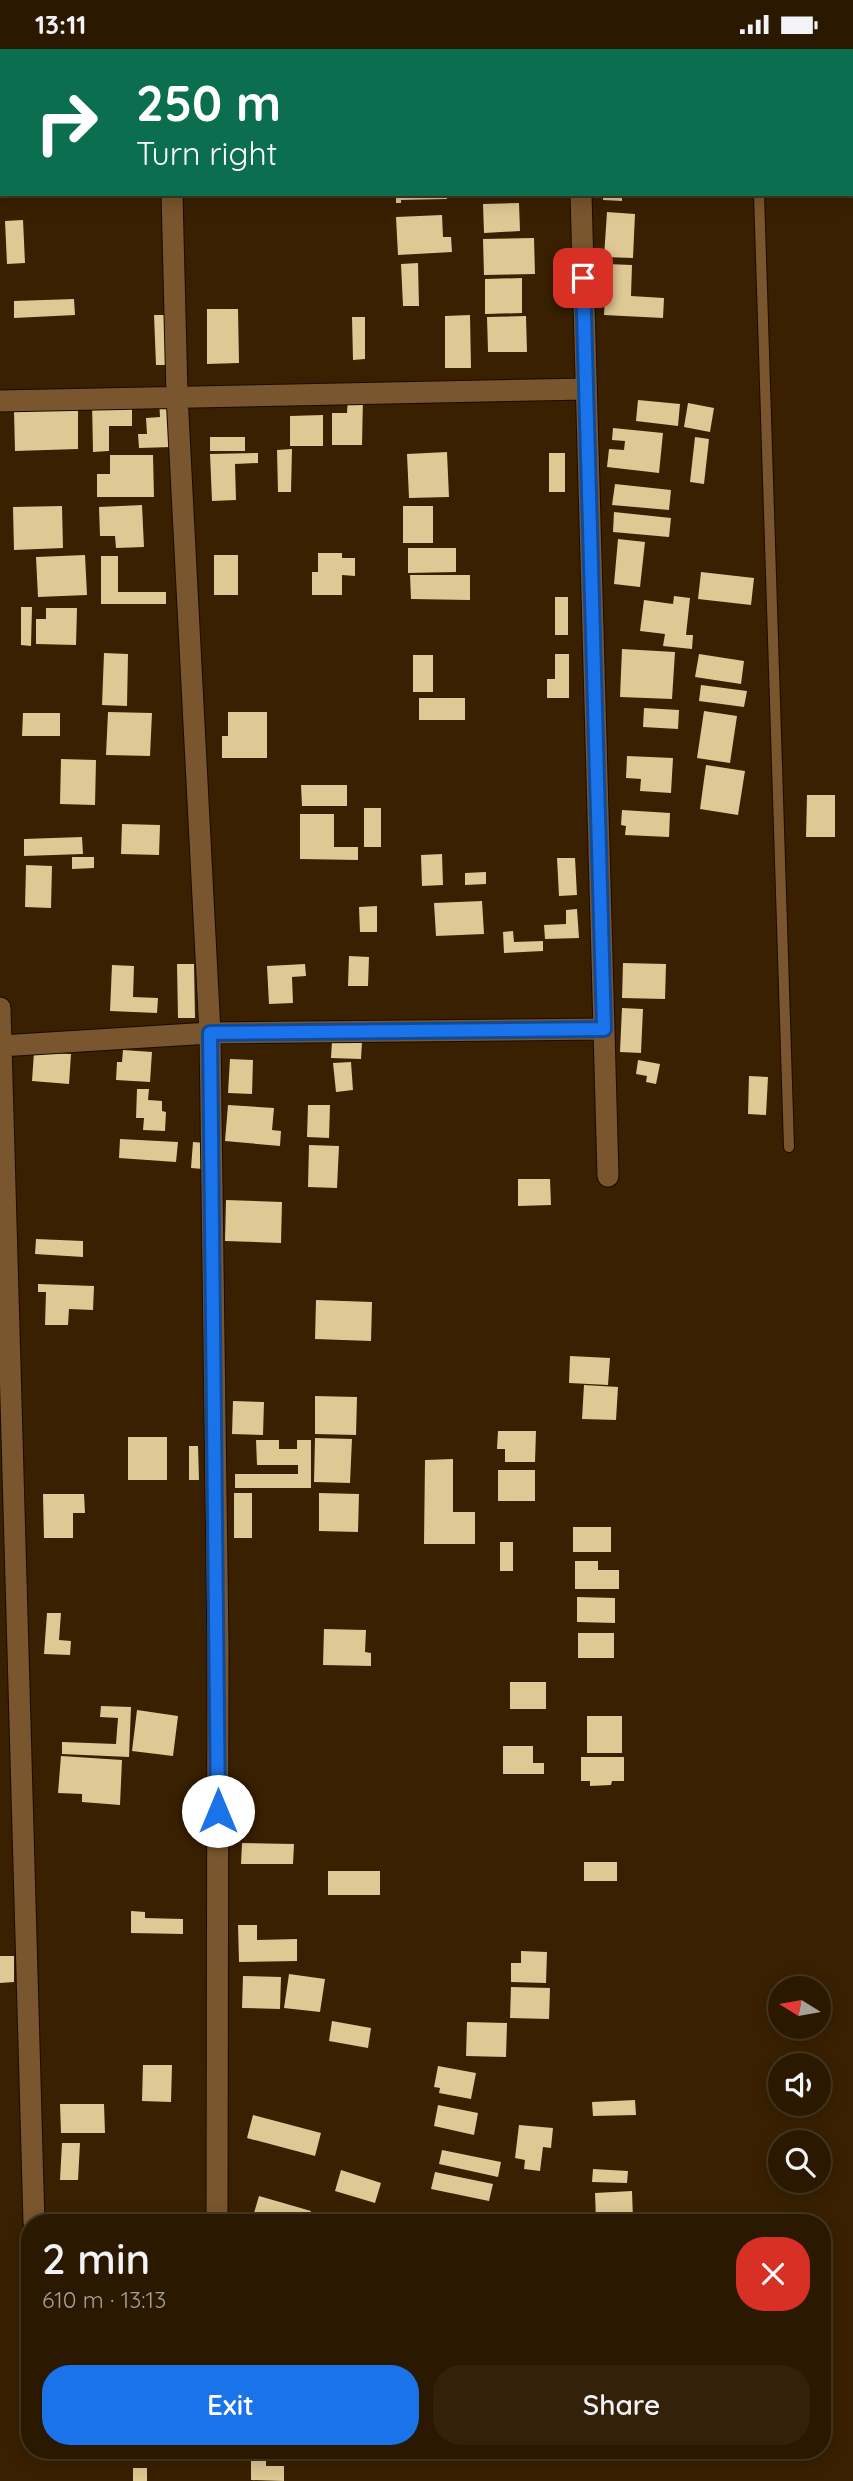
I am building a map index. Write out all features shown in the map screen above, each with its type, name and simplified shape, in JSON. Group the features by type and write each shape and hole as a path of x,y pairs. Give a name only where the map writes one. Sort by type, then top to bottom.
{"street":[{"path":"172,196 177,395 210,1033 218,1646 217,2214"},
{"path":"581,196 608,1176"},
{"path":"0,401 177,395 586,389"},
{"path":"0,1008 33,2214"},
{"path":"1,1046 210,1033 604,1029"}],"lane":[{"path":"759,196 789,1147"}],"building":[{"path":"396,196 447,196 447,199 401,200 401,203 396,203"},
{"path":"603,196 622,196 622,201 603,200"},
{"path":"519,203 520,231 484,233 483,204"},
{"path":"607,212 635,214 633,258 604,257"},
{"path":"442,215 443,237 451,237 452,252 398,255 396,217"},
{"path":"23,220 25,263 7,264 5,221"},
{"path":"534,238 535,274 484,275 483,239"},
{"path":"418,263 419,306 403,306 401,264"},
{"path":"607,264 632,265 631,296 664,298 663,318 604,315"},
{"path":"522,278 522,313 485,314 485,279"},
{"path":"74,299 75,315 14,318 14,301"},
{"path":"207,309 238,309 239,363 207,364"},
{"path":"154,315 168,315 170,365 156,365"},
{"path":"470,315 471,368 445,368 445,316"},
{"path":"526,316 527,352 488,352 487,317"},
{"path":"352,317 365,317 365,359 353,360"},
{"path":"348,396 363,397 362,445 332,445 332,413 347,413"},
{"path":"159,399 171,399 172,447 139,448 138,434 147,434 146,418 160,417"},
{"path":"132,400 132,426 109,426 109,451 93,452 92,401"},
{"path":"638,400 680,404 678,426 636,421"},
{"path":"688,403 714,408 710,432 684,427"},
{"path":"78,410 78,449 15,451 14,411"},
{"path":"323,415 323,446 290,446 290,416"},
{"path":"613,428 663,433 659,473 607,467 609,449 624,450 625,441 612,440"},
{"path":"210,437 245,437 245,451 210,451"},
{"path":"695,437 709,439 704,484 690,482"},
{"path":"292,449 291,492 278,492 277,450"},
{"path":"447,452 449,497 409,498 407,454"},
{"path":"258,453 258,463 235,464 236,500 212,501 210,454"},
{"path":"549,453 565,453 565,492 549,492"},
{"path":"110,455 153,455 154,497 97,497 97,474 110,474"},
{"path":"615,484 671,490 669,510 612,505"},
{"path":"142,505 144,547 116,548 115,536 100,536 99,507"},
{"path":"62,506 63,548 14,550 13,507"},
{"path":"403,506 433,506 433,543 403,543"},
{"path":"614,512 671,518 669,537 613,532"},
{"path":"618,539 645,542 640,587 614,584"},
{"path":"408,548 456,548 456,572 408,573"},
{"path":"318,553 342,553 342,558 355,558 355,576 342,575 342,595 312,595 312,572 318,572"},
{"path":"85,555 87,595 38,597 36,557"},
{"path":"214,555 238,555 238,595 214,595"},
{"path":"101,556 118,556 118,592 166,592 166,604 101,604"},
{"path":"701,572 754,578 751,605 698,599"},
{"path":"410,575 470,575 470,600 411,599"},
{"path":"674,596 690,598 686,635 693,635 692,649 663,646 665,634 640,631 644,600 673,604"},
{"path":"555,597 568,597 568,635 555,635"},
{"path":"21,607 32,607 31,646 21,645"},
{"path":"46,608 77,608 76,645 36,644 36,619 46,619"},
{"path":"622,649 675,652 672,699 620,697"},
{"path":"104,653 128,654 127,706 102,705"},
{"path":"555,654 569,654 569,698 547,698 547,679 555,679"},
{"path":"699,654 744,661 741,684 695,677"},
{"path":"413,655 433,655 433,692 413,692"},
{"path":"701,685 747,691 744,707 699,701"},
{"path":"419,698 465,698 465,720 419,720"},
{"path":"644,708 679,710 678,729 643,727"},
{"path":"704,711 737,716 730,763 697,758"},
{"path":"108,712 152,713 150,756 106,755"},
{"path":"228,712 267,712 267,758 222,758 222,736 228,736"},
{"path":"23,713 60,713 60,736 22,736"},
{"path":"627,756 673,758 671,793 640,791 641,779 626,778"},
{"path":"61,759 96,760 95,805 60,804"},
{"path":"706,765 745,771 738,815 700,809"},
{"path":"301,785 347,785 347,806 302,806"},
{"path":"807,795 835,795 835,837 806,837"},
{"path":"364,808 381,808 381,847 364,847"},
{"path":"622,810 670,813 669,837 625,835 626,826 621,825"},
{"path":"300,814 334,814 334,847 358,847 358,860 300,859"},
{"path":"122,824 160,825 159,855 121,854"},
{"path":"82,837 83,854 24,856 24,839"},
{"path":"442,854 443,885 422,886 421,855"},
{"path":"72,857 94,857 94,868 72,869"},
{"path":"557,858 575,858 577,895 559,896"},
{"path":"26,865 52,866 51,908 25,907"},
{"path":"486,872 486,884 465,885 465,873"},
{"path":"482,901 484,934 436,936 434,903"},
{"path":"377,906 377,932 360,932 359,907"},
{"path":"577,909 579,938 545,939 544,925 566,924 566,910"},
{"path":"513,931 514,942 543,941 543,951 504,953 503,932"},
{"path":"349,956 369,957 368,986 348,986"},
{"path":"623,963 666,964 665,999 622,998"},
{"path":"177,964 194,964 195,1018 178,1018"},
{"path":"305,964 306,976 292,977 293,1003 269,1004 267,966"},
{"path":"112,965 134,966 133,997 158,998 157,1013 110,1011"},
{"path":"622,1008 643,1009 641,1053 620,1052"},
{"path":"332,1041 362,1042 361,1059 331,1058"},
{"path":"123,1050 152,1052 150,1082 116,1080 117,1062 122,1062"},
{"path":"34,1052 71,1054 69,1084 32,1081"},
{"path":"230,1059 253,1060 252,1094 228,1093"},
{"path":"638,1060 660,1064 656,1084 646,1082 647,1076 636,1074"},
{"path":"351,1062 353,1090 336,1092 333,1063"},
{"path":"749,1076 768,1077 766,1115 748,1114"},
{"path":"137,1089 149,1089 148,1100 162,1101 162,1111 166,1112 165,1131 143,1130 144,1118 136,1118"},
{"path":"228,1105 274,1108 272,1130 281,1131 280,1146 225,1141"},
{"path":"308,1105 330,1105 329,1138 307,1137"},
{"path":"120,1139 178,1142 176,1162 119,1158"},
{"path":"193,1142 205,1143 203,1169 191,1168"},
{"path":"309,1145 339,1146 337,1188 308,1187"},
{"path":"518,1179 550,1179 551,1205 518,1206"},
{"path":"226,1200 282,1202 281,1243 225,1241"},
{"path":"36,1239 83,1241 83,1257 35,1254"},
{"path":"38,1284 94,1286 93,1310 69,1309 68,1325 45,1325 46,1292 38,1292"},
{"path":"316,1300 372,1302 371,1341 315,1339"},
{"path":"570,1356 610,1358 608,1385 569,1383"},
{"path":"584,1385 618,1387 616,1420 582,1419"},
{"path":"315,1396 357,1397 356,1435 315,1434"},
{"path":"233,1401 264,1402 263,1435 232,1434"},
{"path":"498,1431 536,1431 535,1462 505,1462 505,1449 497,1449"},
{"path":"128,1437 167,1437 167,1480 128,1480"},
{"path":"315,1438 352,1439 350,1483 314,1482"},
{"path":"256,1440 279,1440 279,1449 297,1449 297,1440 311,1440 311,1488 235,1488 235,1474 298,1474 298,1465 257,1465"},
{"path":"189,1446 198,1446 199,1480 189,1480"},
{"path":"453,1459 453,1512 475,1512 475,1544 424,1544 425,1460"},
{"path":"498,1470 535,1470 535,1501 498,1501"},
{"path":"234,1493 252,1493 252,1538 234,1538"},
{"path":"319,1493 359,1494 358,1532 319,1531"},
{"path":"43,1494 84,1494 85,1513 73,1513 73,1538 44,1538"},
{"path":"573,1527 611,1527 611,1552 573,1552"},
{"path":"500,1542 513,1542 513,1571 500,1571"},
{"path":"575,1561 598,1561 598,1570 619,1570 619,1589 575,1589"},
{"path":"577,1597 615,1598 615,1623 577,1622"},
{"path":"47,1613 61,1613 59,1640 71,1641 70,1655 44,1654"},
{"path":"324,1629 366,1630 365,1652 371,1653 371,1666 323,1665"},
{"path":"578,1633 614,1633 614,1658 578,1658"},
{"path":"510,1682 546,1682 546,1709 510,1709"},
{"path":"101,1706 131,1707 129,1757 62,1754 62,1742 116,1744 118,1718 100,1717"},
{"path":"137,1710 178,1716 173,1756 132,1751"},
{"path":"587,1716 622,1716 622,1753 587,1753"},
{"path":"503,1746 533,1746 533,1763 544,1763 544,1774 503,1774"},
{"path":"61,1756 122,1760 120,1805 82,1802 82,1794 58,1793"},
{"path":"581,1757 624,1757 624,1781 590,1786 590,1781 581,1781"},
{"path":"242,1843 294,1844 293,1864 241,1864"},
{"path":"584,1862 617,1862 617,1881 584,1881"},
{"path":"328,1871 380,1871 380,1895 328,1895"},
{"path":"131,1911 145,1912 145,1918 183,1919 183,1934 131,1933"},
{"path":"238,1925 257,1925 257,1940 297,1939 297,1961 239,1962"},
{"path":"521,1951 547,1952 546,1983 511,1982 511,1963 521,1963"},
{"path":"0,1956 14,1956 14,1982 0,1983"},
{"path":"289,1974 325,1979 320,2012 284,2008"},
{"path":"243,1976 281,1977 280,2009 242,2008"},
{"path":"511,1987 550,1988 549,2019 510,2018"},
{"path":"332,2021 371,2028 368,2048 329,2041"},
{"path":"467,2022 507,2023 506,2057 466,2056"},
{"path":"143,2065 172,2065 171,2102 142,2101"},
{"path":"438,2066 476,2073 471,2099 439,2093 440,2088 434,2087"},
{"path":"635,2100 636,2115 593,2116 592,2102"},
{"path":"60,2104 104,2104 105,2133 61,2133"},
{"path":"438,2105 478,2113 474,2135 434,2126"},
{"path":"253,2115 321,2133 315,2156 247,2138"},
{"path":"519,2125 553,2128 551,2148 543,2147 540,2171 524,2169 525,2160 515,2158"},
{"path":"62,2143 80,2143 78,2180 60,2180"},
{"path":"442,2150 501,2162 498,2177 439,2164"},
{"path":"593,2169 628,2171 627,2183 592,2182"},
{"path":"341,2170 381,2183 375,2203 335,2191"},
{"path":"435,2172 493,2184 489,2201 431,2189"},
{"path":"632,2191 633,2214 596,2214 595,2193"},
{"path":"259,2196 311,2211 310,2214 254,2214"},
{"path":"251,2459 266,2459 266,2466 284,2466 284,2481 251,2480"},
{"path":"133,2468 147,2468 147,2481 133,2481"}],"route":[{"path":"218,1811 210,1033 604,1029 583,278"}]}
